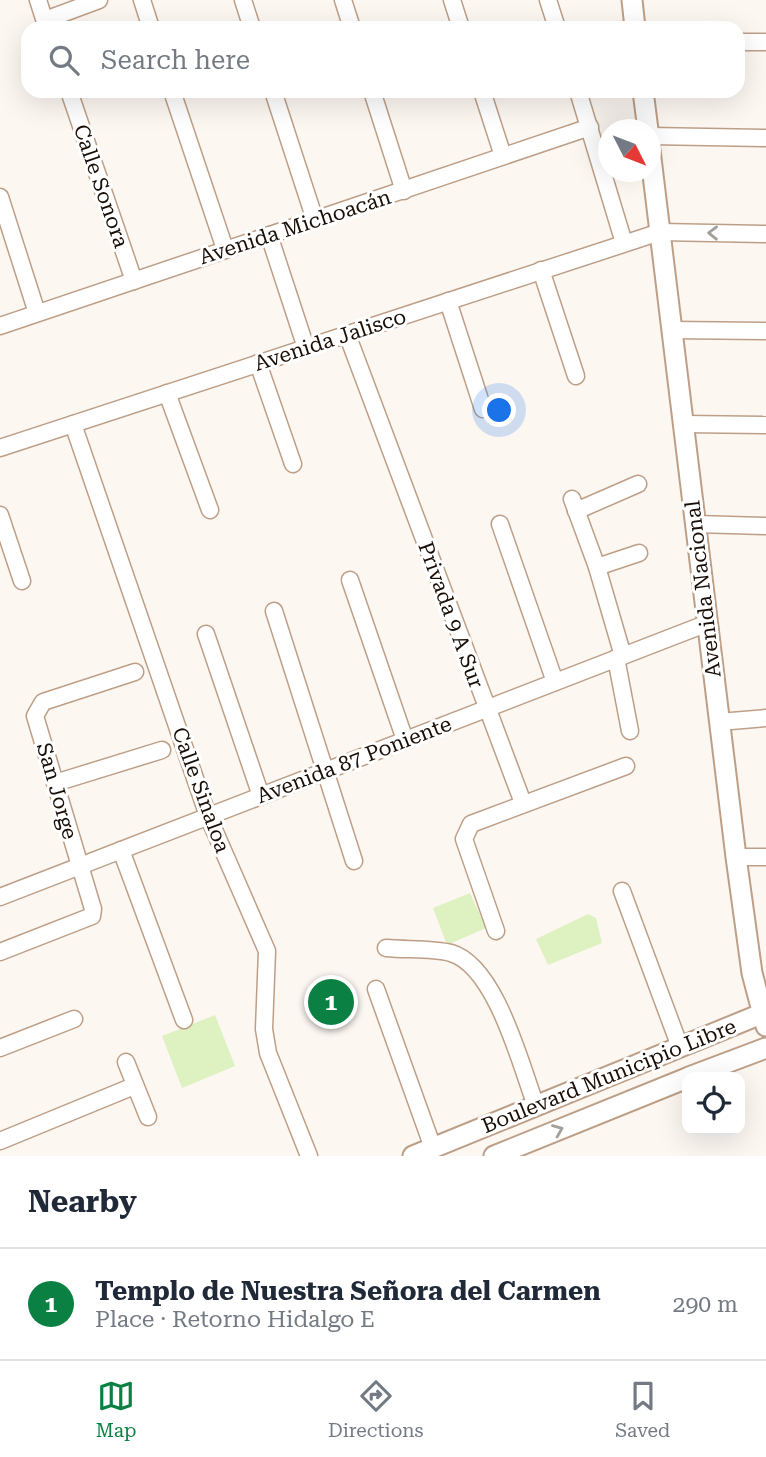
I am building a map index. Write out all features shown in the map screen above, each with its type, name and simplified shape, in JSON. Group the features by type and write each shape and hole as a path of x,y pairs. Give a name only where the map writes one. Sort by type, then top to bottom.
{"main road":[{"path":"632,0 634,21"},
{"path":"644,98 647,119"},
{"name":"Avenida Nacional","path":"654,182 736,856 752,973 765,1017"},
{"name":"Boulevard Municipio Libre","path":"413,1156 680,1047 765,1017"},
{"name":"Boulevard Municipio Libre","path":"704,1072 766,1048"},
{"name":"Boulevard Municipio Libre","path":"494,1156 682,1080"}],"street":[{"path":"38,0 45,21"},
{"path":"53,21 99,0"},
{"path":"142,0 149,21"},
{"path":"243,0 250,21"},
{"path":"343,0 350,21"},
{"path":"452,0 459,21"},
{"path":"548,0 555,21"},
{"path":"745,42 766,42"},
{"name":"Calle Sonora","path":"71,98 134,281"},
{"path":"174,98 225,249"},
{"path":"275,98 315,220"},
{"path":"374,98 404,191"},
{"path":"484,98 503,156"},
{"path":"580,98 624,243"},
{"name":"Avenida Michoacán","path":"0,326 590,127"},
{"path":"661,136 766,138"},
{"path":"0,197 37,313"},
{"name":"Avenida Jalisco","path":"0,449 660,232 766,234"},
{"path":"269,235 306,348"},
{"path":"541,270 576,376"},
{"path":"449,301 483,409"},
{"path":"672,330 766,331"},
{"name":"Privada 9 A Sur","path":"347,334 523,803"},
{"path":"258,363 293,464"},
{"path":"167,393 211,510"},
{"name":"Calle Sinaloa","path":"74,424 208,816 267,951 264,1029 268,1053 309,1156"},
{"path":"684,424 766,425"},
{"path":"630,731 619,657 597,567 574,505 638,484"},
{"path":"0,514 22,582"},
{"path":"500,524 555,682"},
{"path":"696,524 766,526"},
{"path":"597,567 639,553"},
{"path":"349,580 405,740"},
{"path":"274,611 354,861"},
{"name":"Avenida 87 Poniente","path":"1,893 121,850 708,623"},
{"path":"206,634 261,796"},
{"name":"San Jorge","path":"0,952 92,916 35,716 43,702 135,672"},
{"path":"719,722 766,718"},
{"path":"55,783 162,750"},
{"path":"496,931 464,839 471,824 626,766"},
{"path":"121,850 184,1020"},
{"path":"736,856 766,857"},
{"path":"622,891 680,1047"},
{"path":"386,948 451,953 482,976 495,999 536,1106"},
{"path":"376,989 433,1148"},
{"path":"0,1048 75,1019"},
{"path":"126,1062 148,1117"},
{"path":"0,1141 134,1086"}],"green space":[{"path":"470,893 486,928 447,945 433,908"},
{"path":"588,914 596,918 602,943 548,965 536,939"},
{"path":"215,1015 235,1066 182,1088 162,1036"}],"place":[{"name":"Templo de Nuestra Señora del Carmen","path":"331,1002"}]}
